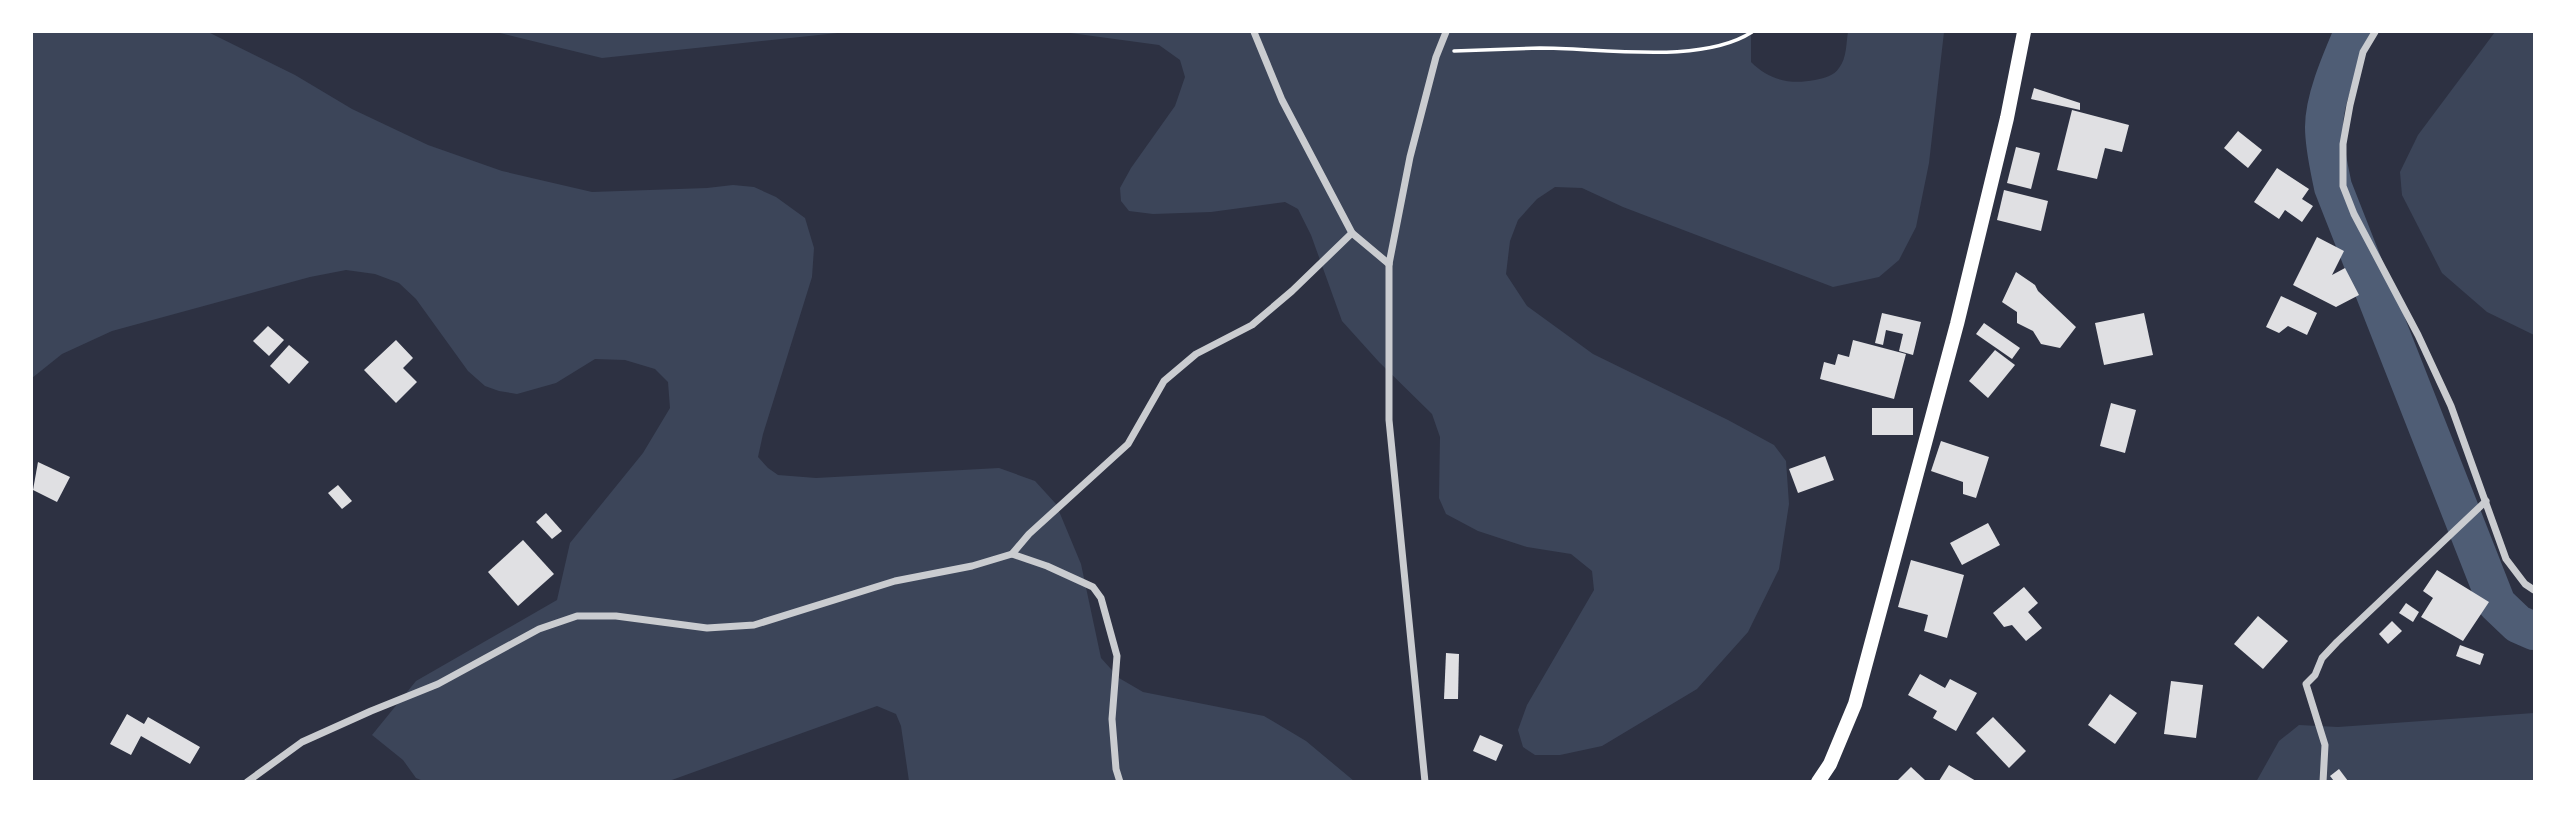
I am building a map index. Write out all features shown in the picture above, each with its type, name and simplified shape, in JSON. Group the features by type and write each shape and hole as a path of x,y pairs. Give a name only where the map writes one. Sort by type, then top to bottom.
{"main road":[{"path":"1818,782 1830,764 1855,704 1957,324 2007,118 2024,32"}],"street":[{"path":"1254,32 1282,100 1352,233 1389,264"},
{"path":"1425,782 1389,420 1389,264 1410,157 1438,52 1446,32"},
{"path":"2375,32 2363,51 2350,105 2343,144 2343,186 2354,214 2418,335 2451,406 2506,559 2525,584 2535,590"},
{"path":"247,782 302,742 370,710 438,684 539,629 577,616 616,616 708,628 754,625 895,581 972,566 1012,554 1030,534 1128,444 1164,381 1196,354 1252,325 1352,233"},
{"path":"2323,782 2325,745 2306,684 2315,675 2322,658 2337,642 2486,501"},
{"path":"1012,554 1093,587 1101,598 1117,656 1112,719 1116,769 1120,782"}],"path":[{"path":"1438,52 1540,48 1690,52 1736,42 1752,32"}],"shaded area":[{"path":"32,32 208,32 295,75 352,109 428,145 502,171 592,192 733,185 754,187 776,197 805,218 814,248 812,277 758,457 768,468 778,475 816,478 999,468 1035,481 1056,504 1081,564 1101,658 1119,678 1143,692 1264,716 1306,741 1354,781 909,781 901,726 896,714 877,706 669,781 423,781 416,778 403,760 372,735 416,681 557,600 570,543 643,453 670,408 668,382 655,369 625,360 595,359 556,383 517,394 499,391 485,386 468,371 416,299 399,283 375,274 346,270 310,277 112,331 62,354 32,378"},
{"path":"496,32 847,32 602,58"},
{"path":"1063,32 1751,32 1751,62 1773,77 1797,82 1822,78 1837,71 1845,55 1848,32 1944,32 1929,163 1916,227 1899,260 1879,277 1833,287 1623,207 1582,188 1555,187 1537,199 1518,220 1510,241 1506,274 1527,306 1593,354 1774,445 1786,461 1789,504 1779,569 1748,632 1697,689 1602,746 1560,755 1535,755 1523,747 1518,730 1527,705 1594,590 1592,571 1571,554 1527,547 1478,531 1446,514 1439,498 1440,437 1432,414 1342,321 1311,235 1298,209 1285,202 1211,212 1153,214 1129,211 1121,201 1120,188 1175,106 1185,77 1180,60 1159,45"},
{"path":"2495,32 2534,32 2534,335 2487,312 2442,273 2402,195 2400,172 2418,135"},
{"path":"2534,713 2534,781 2256,782 2279,741 2299,725 2338,727"}],"building":[{"path":"2034,88 2080,103 2080,110 2031,99"},
{"path":"2072,110 2129,125 2122,152 2105,148 2097,179 2057,170"},
{"path":"2238,131 2262,150 2248,168 2224,148"},
{"path":"2016,147 2040,153 2031,189 2007,183"},
{"path":"2277,168 2309,189 2302,199 2313,206 2302,222 2285,210 2279,219 2254,202"},
{"path":"2004,190 2048,201 2041,231 1997,220"},
{"path":"2317,237 2344,251 2332,275 2345,268 2359,295 2336,307 2293,285"},
{"path":"2016,272 2035,285 2076,327 2060,348 2041,344 2033,331 2017,323 2017,312 2002,302"},
{"path":"2281,296 2317,313 2307,335 2288,326 2279,333 2266,327"},
{"path":"1882,313 1921,322 1913,355 1899,351 1903,334 1886,330 1883,345 1875,343"},
{"path":"2144,313 2153,355 2104,365 2095,323"},
{"path":"1984,323 2020,348 2012,359 1976,334"},
{"path":"268,326 284,340 269,356 253,341"},
{"path":"396,340 413,358 403,368 417,382 396,403 364,370"},
{"path":"1853,340 1906,354 1894,399 1820,379 1824,362 1835,365 1838,354 1849,357"},
{"path":"289,345 309,362 289,384 270,366"},
{"path":"1995,350 2015,365 1988,398 1969,381"},
{"path":"2111,403 2136,410 2125,453 2100,446"},
{"path":"1872,408 1913,408 1913,435 1872,435"},
{"path":"1941,441 1989,457 1976,498 1963,494 1963,482 1931,471"},
{"path":"1825,456 1834,480 1798,493 1789,469"},
{"path":"38,462 70,477 57,502 33,490"},
{"path":"338,485 352,501 342,509 328,493"},
{"path":"546,513 562,531 552,539 536,522"},
{"path":"1988,523 2000,545 1962,565 1950,543"},
{"path":"523,540 554,574 518,606 488,572"},
{"path":"1911,560 1964,575 1947,638 1924,631 1928,615 1898,607"},
{"path":"2437,570 2489,602 2463,641 2421,617 2433,598 2423,591"},
{"path":"2024,587 2038,603 2028,612 2042,628 2026,641 2012,625 2004,627 1993,613"},
{"path":"2406,603 2419,612 2413,622 2399,613"},
{"path":"2258,616 2288,641 2263,669 2234,644"},
{"path":"2392,621 2402,631 2388,644 2379,634"},
{"path":"2460,645 2484,654 2480,665 2456,656"},
{"path":"1446,653 1459,654 1458,699 1444,699"},
{"path":"1920,674 1945,688 1950,679 1977,693 1956,731 1933,718 1937,711 1908,695"},
{"path":"2171,681 2203,685 2196,738 2164,734"},
{"path":"2110,694 2137,713 2115,744 2088,725"},
{"path":"127,714 144,724 148,717 200,747 190,764 141,736 131,755 110,744"},
{"path":"1993,717 2026,751 2009,768 1976,733"},
{"path":"1480,735 1503,745 1496,761 1473,751"},
{"path":"1949,765 1976,781 1939,781"},
{"path":"1911,767 1925,780 1897,781"},
{"path":"2339,769 2348,781 2334,781 2330,776"}],"waterway":[{"path":"2353,32 2334,78 2325,116 2325,142 2333,187 2497,604 2518,624 2534,631"}]}
